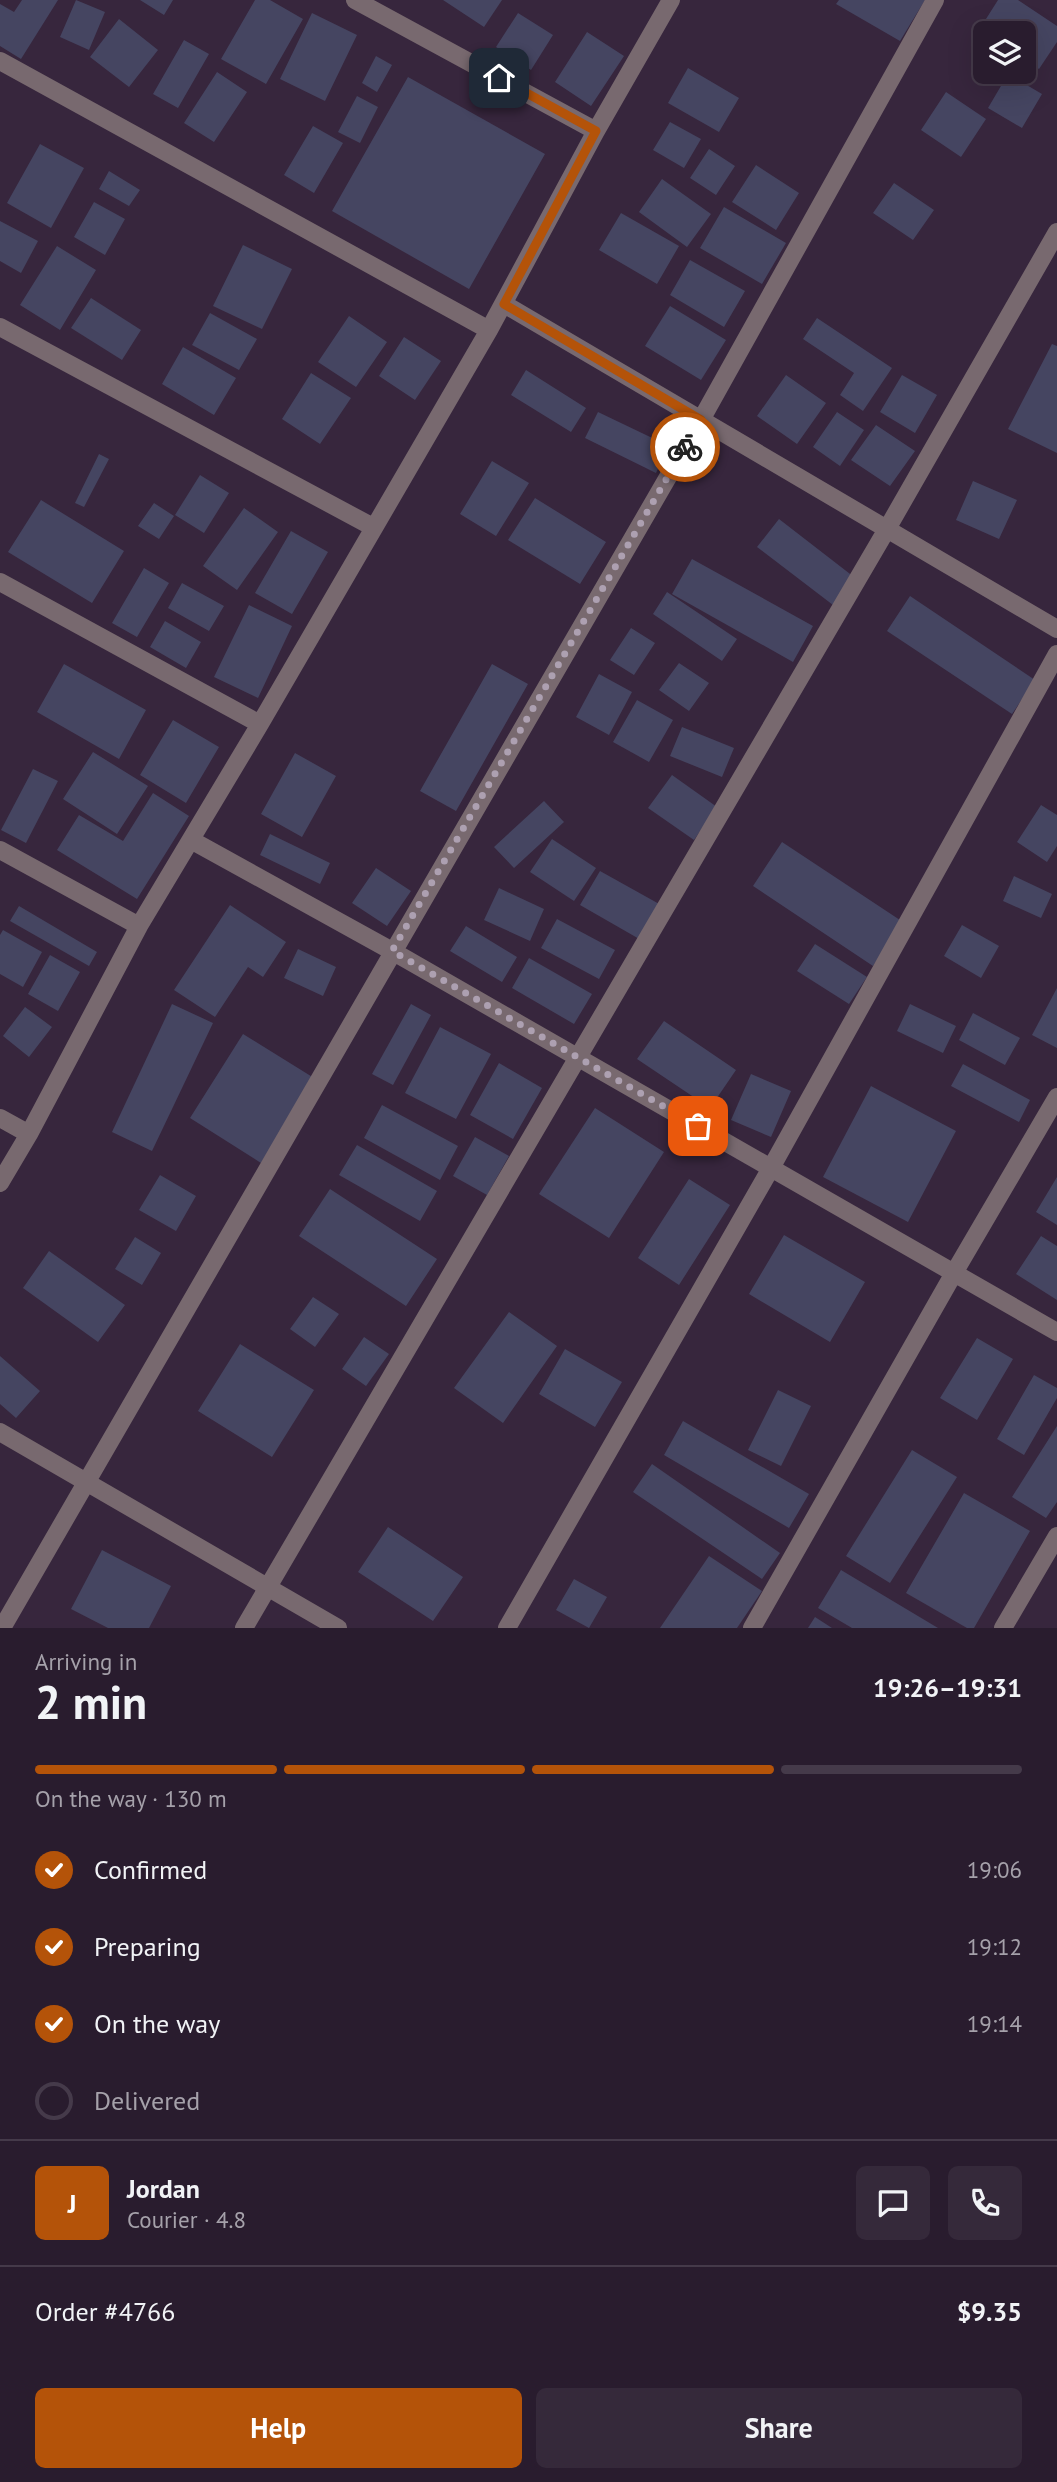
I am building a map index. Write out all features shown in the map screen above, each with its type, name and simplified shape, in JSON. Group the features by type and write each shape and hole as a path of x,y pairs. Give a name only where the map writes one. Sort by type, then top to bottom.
{"street":[{"path":"355,0 596,131"},
{"path":"0,1183 29,1134 139,926 260,724 504,304 596,131 671,0"},
{"path":"2,1628 701,420 935,0"},
{"path":"0,61 489,330"},
{"path":"244,1628 887,529 1057,232"},
{"path":"504,304 1057,628"},
{"path":"0,327 373,527"},
{"path":"0,582 260,724"},
{"path":"507,1628 771,1168 1057,654"},
{"path":"191,840 577,1056 1057,1332"},
{"path":"0,850 139,926"},
{"path":"752,1628 1057,1097"},
{"path":"0,1118 29,1134"},
{"path":"0,1432 338,1628"},
{"path":"1003,1628 1057,1536"}],"building":[{"path":"22,0 58,0 21,59 0,46 0,4 14,12"},
{"path":"76,0 105,12 89,50 60,37"},
{"path":"140,0 173,0 164,15"},
{"path":"255,0 270,0 303,19 266,84 221,59"},
{"path":"443,0 502,0 484,27"},
{"path":"839,0 925,0 900,41 836,4"},
{"path":"998,0 1018,0 1057,26 1057,42 1039,69 1036,67 1036,21 985,21"},
{"path":"312,13 357,35 325,101 280,79"},
{"path":"518,13 553,35 531,70 496,47"},
{"path":"119,19 158,50 129,87 90,57"},
{"path":"587,32 624,56 591,106 555,82"},
{"path":"184,40 209,54 178,108 153,94"},
{"path":"376,56 392,65 377,92 362,83"},
{"path":"688,68 739,98 719,132 668,103"},
{"path":"217,72 247,92 214,142 184,123"},
{"path":"408,77 545,154 469,289 332,211"},
{"path":"1002,84 1025,84 1042,94 1022,128 988,108"},
{"path":"946,92 986,119 961,157 921,130"},
{"path":"357,96 378,107 360,143 338,132"},
{"path":"670,122 701,139 684,168 653,150"},
{"path":"313,126 343,143 314,193 284,175"},
{"path":"40,144 84,168 51,228 7,203"},
{"path":"709,149 735,166 716,195 690,178"},
{"path":"756,165 799,193 776,230 732,202"},
{"path":"109,171 140,190 129,206 99,189"},
{"path":"662,179 711,214 687,247 639,212"},
{"path":"894,183 934,210 913,240 873,213"},
{"path":"94,202 125,219 105,255 74,237"},
{"path":"724,207 786,243 762,284 700,248"},
{"path":"621,213 679,246 657,284 599,250"},
{"path":"0,221 38,241 21,273 0,261"},
{"path":"243,245 292,269 262,329 213,306"},
{"path":"57,246 96,270 60,330 20,305"},
{"path":"690,260 745,291 724,327 670,295"},
{"path":"91,298 141,330 122,360 71,328"},
{"path":"670,306 726,340 701,380 645,346"},
{"path":"210,313 257,339 239,370 192,345"},
{"path":"349,316 387,342 356,387 318,362"},
{"path":"817,318 892,368 863,411 840,395 854,373 803,339"},
{"path":"404,337 441,361 415,400 379,376"},
{"path":"1052,344 1057,346 1057,453 1008,429"},
{"path":"183,347 236,378 214,415 162,384"},
{"path":"526,370 586,408 571,432 511,395"},
{"path":"311,373 351,398 320,444 282,419"},
{"path":"786,375 826,403 797,444 757,416"},
{"path":"902,375 937,395 915,433 880,412"},
{"path":"598,412 669,446 656,473 585,438"},
{"path":"837,412 864,430 840,466 813,447"},
{"path":"876,425 915,451 890,486 851,460"},
{"path":"99,454 109,459 84,507 75,503"},
{"path":"492,461 529,483 496,536 460,514"},
{"path":"200,475 229,493 204,533 175,515"},
{"path":"973,481 1017,500 999,539 956,520"},
{"path":"535,498 606,542 580,584 508,540"},
{"path":"41,500 124,551 92,603 8,552"},
{"path":"154,503 174,516 159,539 138,526"},
{"path":"244,508 278,532 237,590 203,566"},
{"path":"779,519 854,577 833,605 757,547"},
{"path":"291,531 328,552 292,614 255,593"},
{"path":"692,559 813,626 793,662 672,594"},
{"path":"144,568 169,583 137,637 112,623"},
{"path":"182,583 224,606 209,631 168,608"},
{"path":"667,592 737,639 722,661 653,614"},
{"path":"910,596 1035,680 1012,714 887,631"},
{"path":"249,605 292,626 258,698 214,677"},
{"path":"165,621 201,642 186,668 150,647"},
{"path":"631,628 655,643 634,675 610,660"},
{"path":"679,663 709,683 689,711 659,690"},
{"path":"64,664 146,710 119,759 37,712"},
{"path":"492,664 528,684 456,811 420,791"},
{"path":"599,674 632,692 609,735 576,717"},
{"path":"637,700 673,720 649,762 613,742"},
{"path":"173,720 219,747 186,803 140,775"},
{"path":"682,727 734,748 722,777 670,756"},
{"path":"93,752 148,786 117,834 63,799"},
{"path":"295,753 336,776 302,837 261,814"},
{"path":"33,769 58,781 26,843 1,830"},
{"path":"672,775 717,807 694,840 648,808"},
{"path":"153,793 189,816 137,899 57,850 79,815 123,841"},
{"path":"544,801 564,822 514,868 494,847"},
{"path":"1041,805 1057,815 1057,846 1047,862 1017,842"},
{"path":"270,834 330,863 320,884 260,855"},
{"path":"552,839 596,868 574,901 530,872"},
{"path":"782,842 903,922 873,966 753,886"},
{"path":"376,868 411,891 387,926 352,903"},
{"path":"600,871 661,905 641,940 580,905"},
{"path":"1014,876 1052,894 1041,918 1003,901"},
{"path":"499,888 544,909 530,941 484,920"},
{"path":"230,905 286,942 263,977 248,967 215,1017 174,990"},
{"path":"19,906 97,952 89,966 10,921"},
{"path":"557,919 615,950 599,979 541,948"},
{"path":"962,925 999,946 981,978 944,956"},
{"path":"466,926 517,957 502,982 450,951"},
{"path":"3,930 42,952 23,987 0,974 0,935"},
{"path":"815,944 867,977 849,1004 797,971"},
{"path":"298,949 336,967 323,996 284,978"},
{"path":"50,955 80,972 58,1011 28,994"},
{"path":"529,958 592,994 574,1024 512,988"},
{"path":"1057,988 1057,1048 1032,1035"},
{"path":"172,1004 213,1023 152,1151 112,1132"},
{"path":"411,1004 431,1015 393,1085 372,1074"},
{"path":"910,1004 956,1026 943,1053 897,1031"},
{"path":"25,1007 52,1027 29,1057 3,1036"},
{"path":"973,1013 1020,1038 1005,1065 959,1040"},
{"path":"664,1021 736,1070 710,1108 637,1059"},
{"path":"440,1027 491,1054 456,1119 405,1093"},
{"path":"243,1034 314,1078 261,1163 190,1118"},
{"path":"499,1063 542,1088 513,1139 470,1115"},
{"path":"963,1064 1030,1100 1019,1122 951,1086"},
{"path":"751,1074 791,1091 771,1137 731,1120"},
{"path":"871,1086 956,1131 908,1222 823,1177"},
{"path":"382,1105 458,1146 440,1180 364,1138"},
{"path":"595,1108 664,1152 609,1238 539,1194"},
{"path":"475,1137 509,1156 487,1195 453,1176"},
{"path":"357,1145 437,1191 420,1221 339,1175"},
{"path":"160,1175 196,1196 176,1231 139,1210"},
{"path":"1057,1177 1057,1225 1036,1212"},
{"path":"689,1179 730,1205 679,1285 638,1258"},
{"path":"330,1189 437,1259 406,1306 299,1236"},
{"path":"784,1235 865,1282 830,1342 749,1294"},
{"path":"1041,1236 1057,1246 1057,1300 1016,1274"},
{"path":"135,1237 161,1253 142,1285 115,1269"},
{"path":"49,1251 125,1305 98,1342 23,1288"},
{"path":"313,1297 339,1314 315,1347 290,1329"},
{"path":"509,1312 557,1346 503,1423 454,1388"},
{"path":"364,1337 389,1354 366,1386 342,1369"},
{"path":"977,1338 1013,1359 977,1420 940,1398"},
{"path":"240,1344 314,1390 272,1457 198,1411"},
{"path":"565,1349 622,1382 595,1427 539,1394"},
{"path":"0,1356 40,1391 16,1418 0,1404"},
{"path":"1034,1375 1057,1388 1057,1398 1024,1455 997,1439"},
{"path":"778,1390 811,1406 781,1466 748,1450"},
{"path":"683,1421 809,1494 789,1528 664,1455"},
{"path":"1057,1426 1057,1502 1046,1518 1012,1497"},
{"path":"912,1450 957,1477 890,1583 846,1556"},
{"path":"652,1464 780,1553 762,1579 633,1492"},
{"path":"964,1493 1030,1531 974,1628 967,1628 906,1593"},
{"path":"388,1527 463,1577 433,1621 358,1572"},
{"path":"102,1550 171,1586 149,1628 108,1628 71,1609"},
{"path":"709,1556 762,1591 737,1628 660,1628"},
{"path":"841,1570 938,1628 852,1628 818,1608"},
{"path":"574,1579 607,1597 589,1628 556,1610"},
{"path":"815,1617 832,1628 808,1628"}],"way so far":[{"path":"685,447 392,951 698,1126"}],"route":[{"path":"499,78 596,131 504,304 701,420 685,447"}]}
